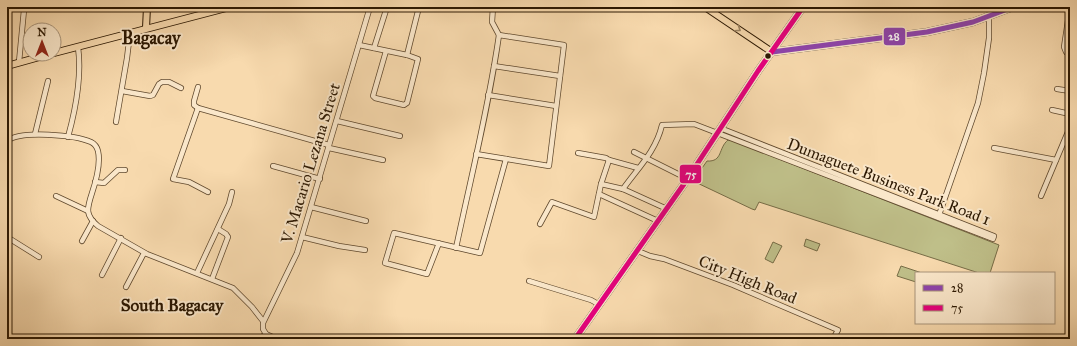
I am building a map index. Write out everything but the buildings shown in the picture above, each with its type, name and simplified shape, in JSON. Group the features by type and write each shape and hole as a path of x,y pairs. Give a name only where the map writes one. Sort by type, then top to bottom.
{"main road":[{"path":"146,28 147,7"},
{"path":"62,51 230,7"},
{"path":"706,7 772,52 955,27 1013,7"},
{"path":"575,339 667,210 718,130 803,7"},
{"path":"7,66 22,61"}],"street":[{"path":"19,7 24,10 19,62"},
{"name":"V. Macario Lezana Street","path":"263,322 297,253 370,7"},
{"path":"374,48 387,7"},
{"path":"407,55 419,7"},
{"path":"456,248 494,66 499,34 492,22 493,7"},
{"path":"1070,7 1064,47 1066,52 1070,55"},
{"path":"938,216 978,103 989,38 989,16"},
{"path":"116,122 130,33"},
{"path":"476,154 549,166 564,45 499,34"},
{"path":"359,45 407,55 418,59 407,103 404,105 372,96 386,51"},
{"path":"68,137 77,94 80,60 78,47"},
{"path":"494,66 560,76"},
{"path":"35,134 48,81"},
{"path":"122,91 150,96 153,95 159,84 162,82 169,82 181,88"},
{"path":"198,87 194,103 198,108 383,160"},
{"path":"1057,88 1070,91"},
{"path":"488,95 556,106"},
{"path":"198,108 173,179 189,182 208,192"},
{"path":"1052,110 1070,114"},
{"path":"337,121 400,136"},
{"name":"Dumaguete Business Park Road 1","path":"648,158 660,136 662,125 694,124 718,130 875,192 994,236 992,239 938,216"},
{"path":"1041,196 1070,127"},
{"path":"7,141 20,136 35,134 68,137 92,142 98,151 99,160 88,211 93,221 98,226 121,238 144,253 233,288 252,307 263,322 263,329 267,336"},
{"path":"994,148 1056,160"},
{"path":"634,152 688,179"},
{"path":"578,154 606,158 638,168"},
{"path":"623,189 638,168 648,158"},
{"path":"439,243 427,274 385,263 394,233 439,243 456,248 480,253 506,159"},
{"path":"540,224 552,202 594,217 609,160"},
{"path":"273,166 320,179"},
{"path":"95,182 104,183 118,170 125,170"},
{"path":"602,184 623,189 667,210"},
{"path":"197,273 229,204 232,192"},
{"path":"599,194 658,221"},
{"path":"56,196 88,211"},
{"path":"311,208 366,221"},
{"path":"82,241 93,221"},
{"path":"212,279 228,237 218,229"},
{"path":"7,237 39,257"},
{"path":"302,237 339,246 364,250"},
{"path":"102,275 121,238"},
{"name":"City High Road","path":"638,251 650,256 664,259 733,285 838,330 833,339"},
{"path":"126,287 144,253"},
{"path":"529,281 591,300 600,305"},
{"path":"260,339 267,336 277,339"}],"green space":[{"path":"728,140 731,140 999,245 990,272 976,272 759,202 755,210 693,181 707,161 712,161 718,157"},
{"path":"806,239 820,244 817,251 804,246"},
{"path":"773,242 782,246 773,263 765,259"},
{"path":"901,266 919,272 915,272 915,282 897,276"}],"transit line":[{"name":"75","path":"575,339 684,184 758,71 803,7"},
{"name":"28","path":"772,52 927,32 973,22 1013,7"}],"district":[{"name":"Bagacay","path":"151,38"},
{"name":"South Bagacay","path":"172,305"}]}
